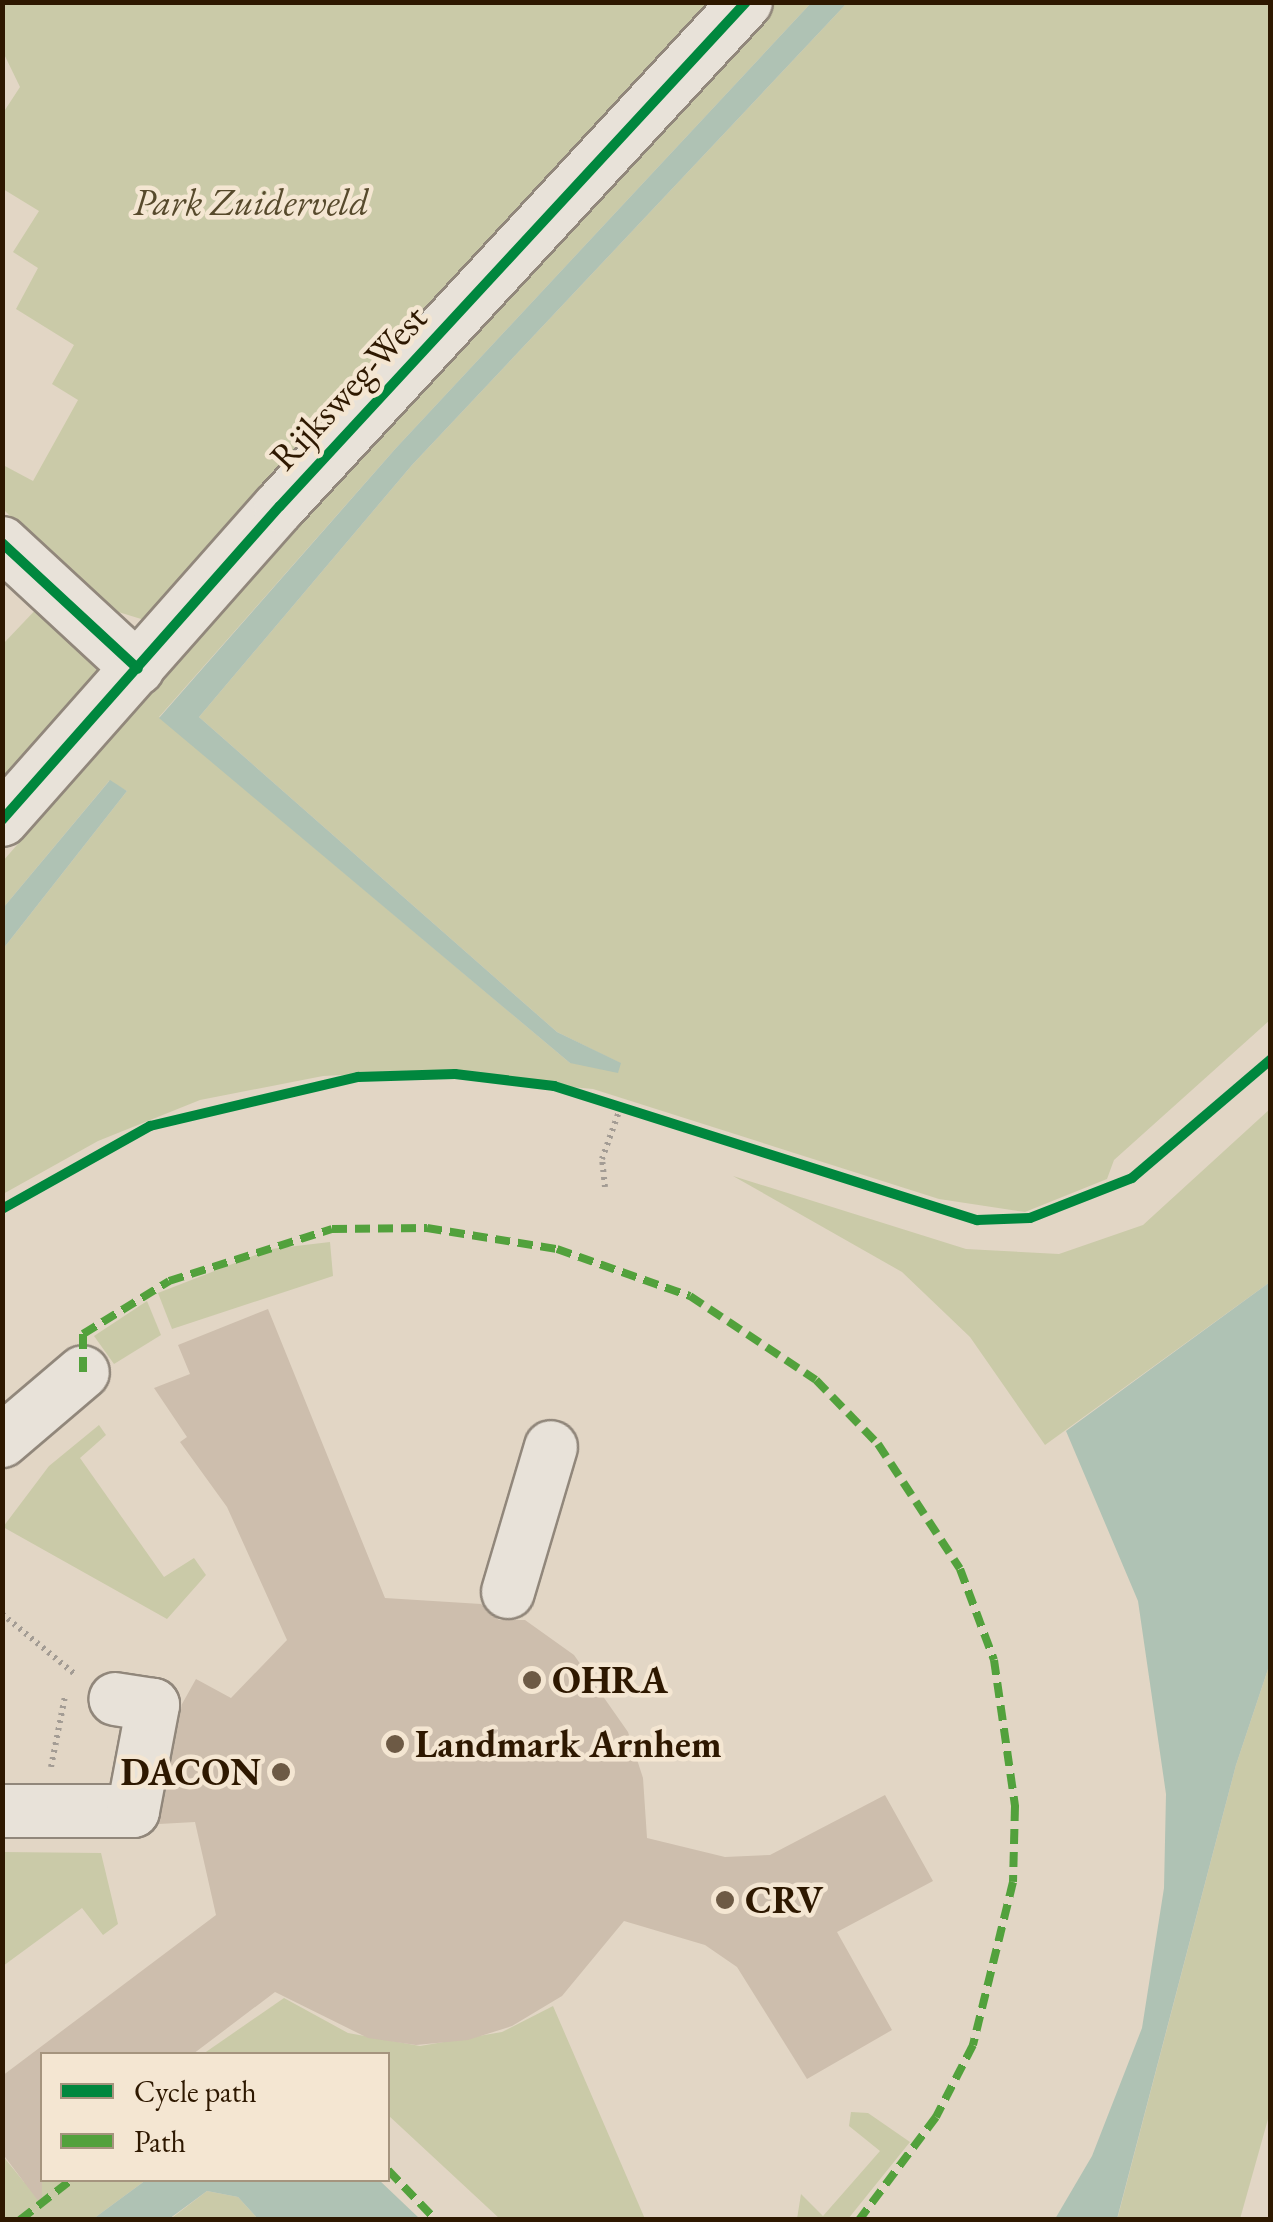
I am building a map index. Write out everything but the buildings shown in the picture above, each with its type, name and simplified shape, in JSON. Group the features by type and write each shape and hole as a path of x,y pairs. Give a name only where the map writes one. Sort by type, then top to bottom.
{"street":[{"name":"Rijksweg-West","path":"2,820 746,2"},
{"path":"2,543 138,669"},
{"path":"2,1442 84,1372"},
{"path":"508,1592 552,1447"},
{"path":"24,1811 133,1811 153,1705 97,1688"}],"path":[{"path":"604,1101 638,1112"},
{"path":"605,1187 602,1159 621,1106"},
{"path":"2,1614 97,1688"},
{"path":"24,1811 71,1670"}],"green space":[{"name":"Park Zuiderveld","path":"3,3 714,3 331,407 151,622 102,607 3,509 3,465 33,481 78,400 52,384 74,345 16,309 38,268 13,252 39,211 3,189 3,113 20,87 3,52"},
{"path":"775,3 811,3 396,448 159,717 570,1063 620,1063 557,1032 199,717 412,465 847,3 1270,3 1270,1020 1114,1160 1107,1179 1025,1212 939,1199 593,1089 399,1072 323,1076 200,1100 98,1141 3,1194 3,949 127,791 109,781 3,908 3,861 400,406"},
{"path":"42,603 97,671 3,787 3,644"},
{"path":"1270,1109 1270,1282 1045,1445 970,1337 902,1272 733,1176 966,1249 1059,1254 1143,1225"},
{"path":"330,1242 333,1276 172,1329 158,1293 271,1249"},
{"path":"147,1301 161,1335 114,1364 94,1336"},
{"path":"99,1425 106,1435 80,1458 164,1577 194,1558 206,1575 167,1619 3,1527 49,1466"},
{"path":"1270,1663 1270,2112 1240,2219 1117,2220 1236,1765"},
{"path":"3,1852 101,1853 118,1924 103,1935 82,1908 3,1966"},
{"path":"284,1998 348,2033 420,2046 502,2032 553,2006 645,2219 500,2219 390,2117 390,2052 206,2052"},
{"path":"851,2112 868,2113 910,2142 848,2219 797,2219 801,2194 823,2216 880,2151 849,2126"},
{"path":"2,2155 24,2182 40,2170 40,2182 143,2182 93,2219 3,2219"},
{"path":"207,2191 238,2197 258,2219 169,2220"}],"shaded area":[{"path":"811,3 847,3 412,465 199,717 557,1032 621,1063 618,1073 570,1063 159,718 396,448"},
{"path":"110,780 127,791 3,949 3,908"},
{"path":"1270,1282 1270,1663 1236,1765 1117,2219 1055,2219 1092,2156 1142,2028 1164,1888 1166,1794 1138,1601 1066,1431"},
{"path":"143,2182 381,2182 420,2219 258,2219 238,2197 207,2191 169,2219 93,2219"}],"marked path":[{"path":"83,1372 83,1334 169,1281 332,1229 427,1228 557,1249 690,1296 816,1380 878,1444 960,1569 994,1660 1015,1806 1013,1882 973,2045 936,2117 859,2220"},
{"path":"390,2172 436,2220"},
{"path":"20,2220 68,2182"}],"cycle path":[{"path":"2,820 280,506 746,2"},
{"path":"2,543 138,669"},
{"path":"2,1209 150,1126 358,1077 455,1074 554,1086 977,1220 1030,1218 1132,1178 1270,1060"}],"place":[{"name":"OHRA","path":"532,1680"},
{"name":"Landmark Arnhem","path":"395,1744"},
{"name":"DACON","path":"281,1772"},
{"name":"CRV","path":"725,1900"}]}
